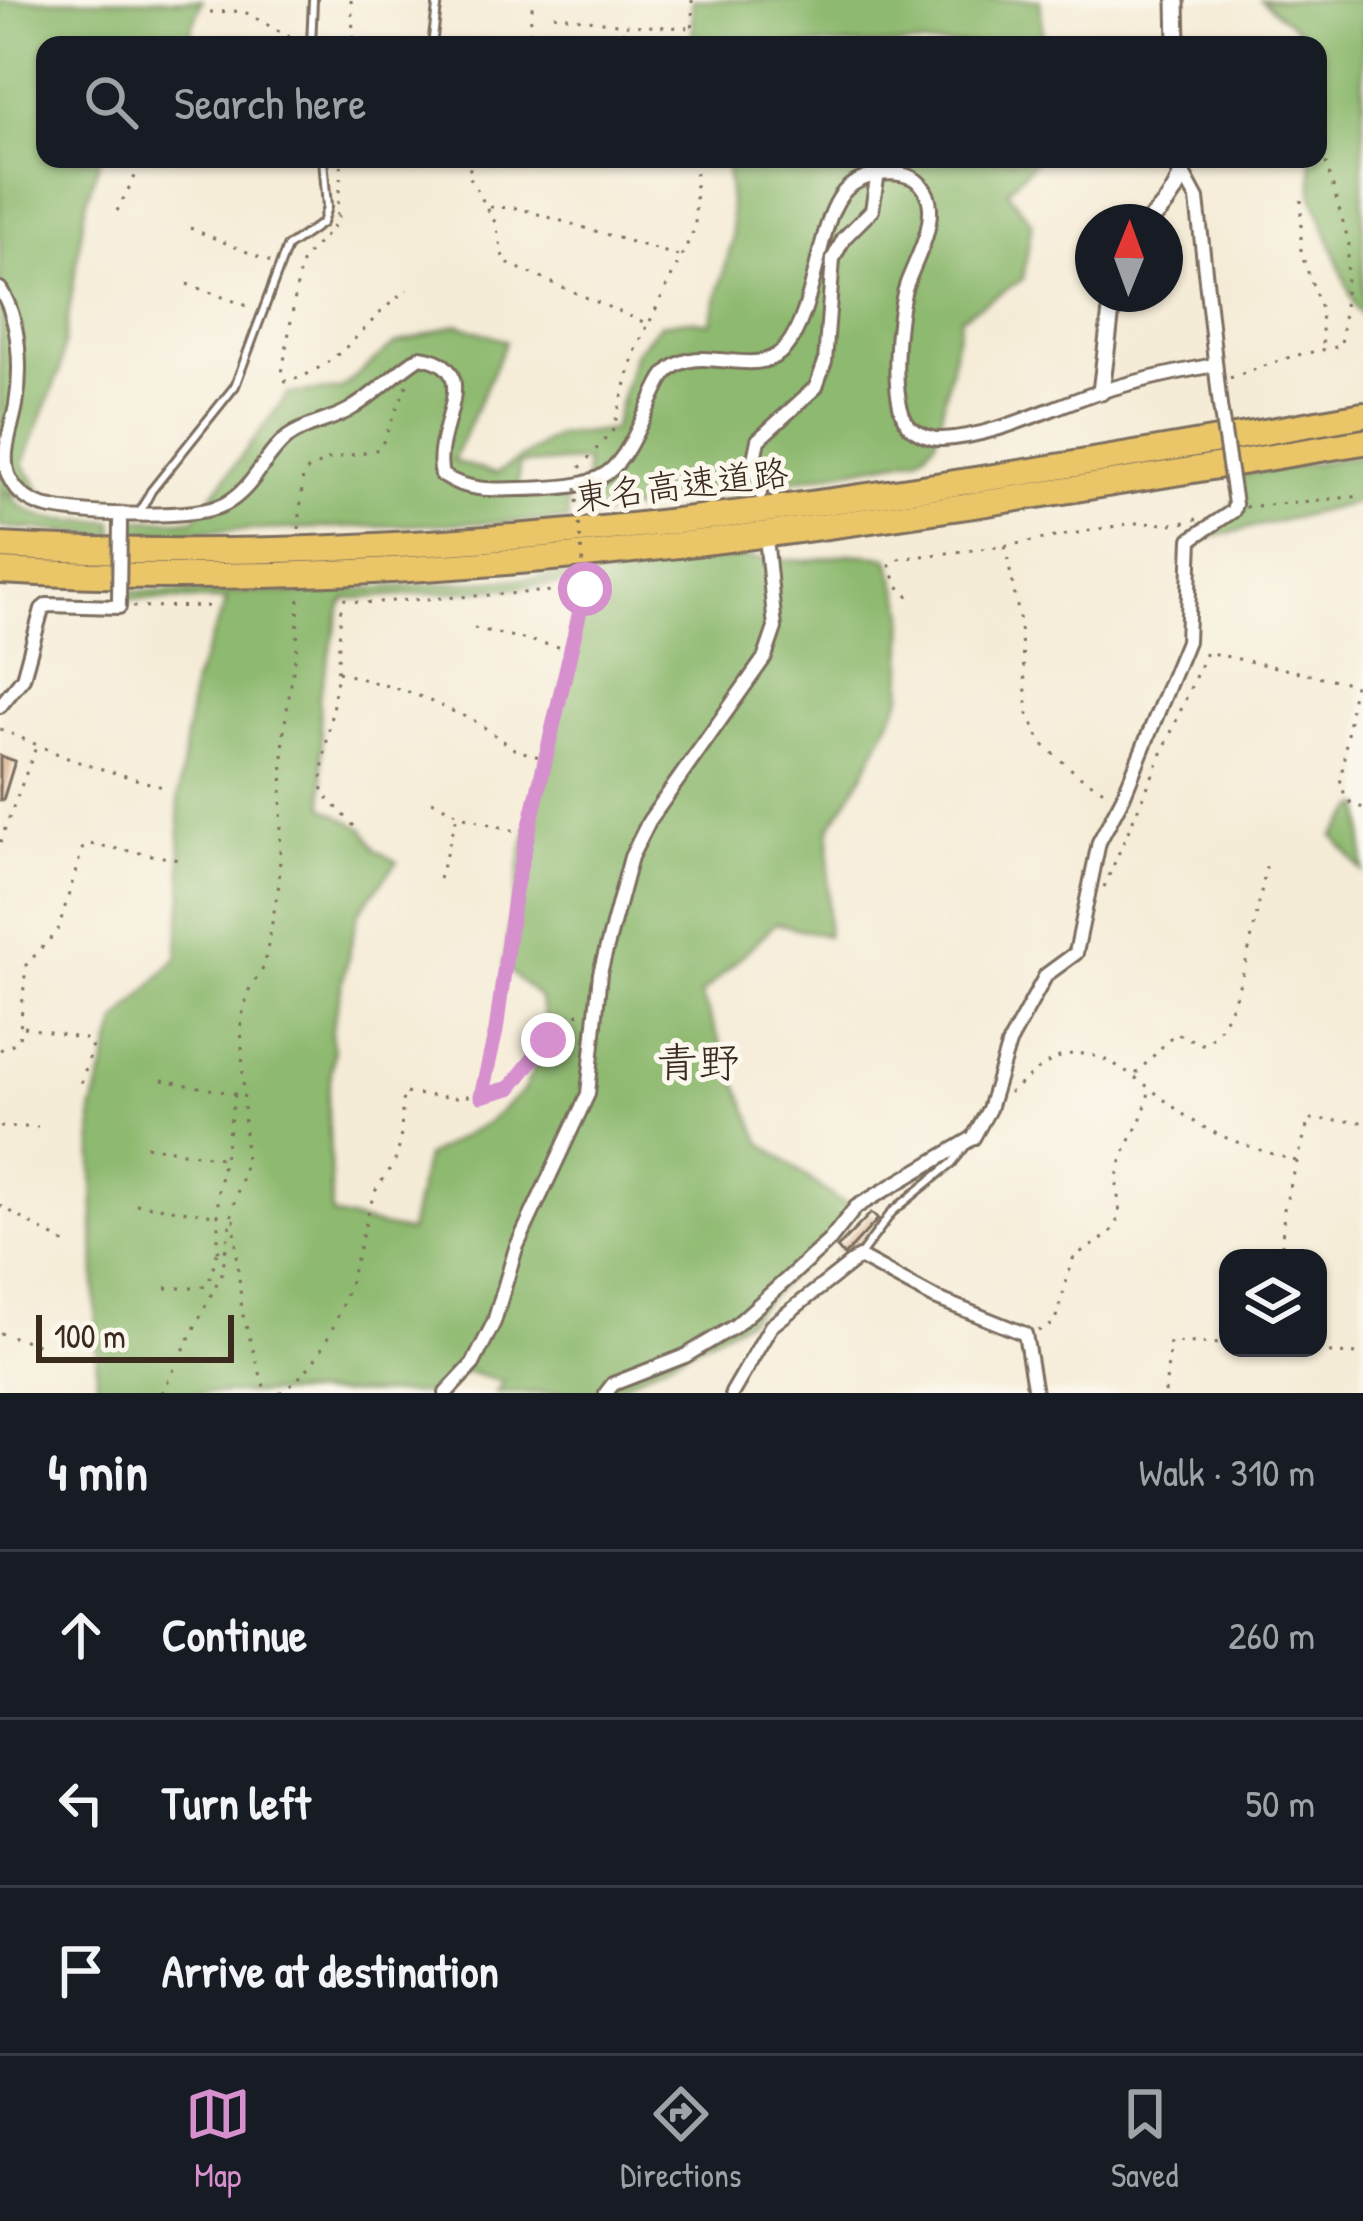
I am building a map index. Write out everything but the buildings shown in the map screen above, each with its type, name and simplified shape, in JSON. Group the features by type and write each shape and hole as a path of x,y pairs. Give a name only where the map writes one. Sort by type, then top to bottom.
{"highway":[{"name":"東名高速道路","path":"0,546 212,552 350,548 623,528 875,495 1363,415"},
{"name":"東名高速道路","path":"0,571 212,576 483,567 835,526 1363,442"}],"street":[{"path":"1176,0 1177,36"},
{"path":"1160,204 1183,168"},
{"path":"606,1393 613,1384 685,1356 735,1326 829,1241 856,1207 973,1138 989,1109 1009,1043 1046,975 1076,953 1100,842 1187,641 1191,538 1233,511 1235,504 1216,382 1197,200 1184,168"},
{"path":"1,295 17,337 17,400 6,449 8,475 22,496 50,508 120,518 140,512 198,514 229,503 260,473 283,441 312,422 351,410 421,357 450,368 456,385 437,458 442,475 456,484 488,490 576,488 607,476 624,460 663,375 678,363 692,359 761,362 781,353 809,300 828,217 849,185 878,173 907,174 923,187 930,204 929,228 899,312 898,397 901,414 912,430 936,440 962,437 1101,392 1214,365"},
{"path":"760,493 754,459 758,440 816,387 826,362 833,259 844,238 872,210 878,173"},
{"path":"1101,392 1111,312"},
{"path":"0,706 23,678 47,604 119,603 120,518"},
{"path":"446,1393 473,1364 494,1322 516,1248 588,1094 596,1001 631,857 649,821 765,657 775,628 767,548"},
{"path":"732,1393 771,1326 859,1257 935,1298 1024,1334 1035,1393"}],"lane":[{"path":"308,36 313,0"},
{"path":"432,36 438,0"},
{"path":"140,512 151,491 236,386 287,247 322,223 327,207 324,168"},
{"path":"859,1257 892,1213 952,1163 973,1138"}],"path":[{"path":"352,0 354,36"},
{"path":"529,36 533,0"},
{"path":"692,0 693,36"},
{"path":"210,12 243,11 290,36"},
{"path":"554,15 693,28"},
{"path":"622,36 623,25"},
{"path":"1216,382 1341,346 1348,243 1327,167"},
{"path":"117,212 139,168"},
{"path":"342,168 339,215 327,238 299,268 282,373 286,382 338,357 381,309 407,290"},
{"path":"471,168 467,172 488,207 504,262 648,324"},
{"path":"481,1096 496,1031 512,902 585,589 578,470 613,430 634,354 694,228 696,168"},
{"path":"1301,200 1301,252 1321,309 1323,349"},
{"path":"488,207 518,208 682,257"},
{"path":"322,223 339,215"},
{"path":"190,228 279,266"},
{"path":"187,284 263,312"},
{"path":"299,530 303,473 326,460 380,449 421,357"},
{"path":"909,597 897,585 890,566 898,559 1133,523 1178,524 1235,504 1264,507 1363,496"},
{"path":"1005,546 1028,713 1042,744 1078,775 1121,800"},
{"path":"354,826 323,794 322,771 345,598 363,603 585,589"},
{"path":"163,1393 214,1292 246,1163 241,1020 249,990 264,967 282,856 284,729 297,646 299,593"},
{"path":"119,603 217,606"},
{"path":"475,628 572,650"},
{"path":"1085,912 1100,897 1206,652 1354,684 1340,786 1352,803 1363,808"},
{"path":"336,671 412,693 477,722 514,749 544,758"},
{"path":"0,729 114,774 166,788"},
{"path":"0,842 37,746"},
{"path":"432,801 458,814 530,835"},
{"path":"439,879 458,814"},
{"path":"0,1050 19,1041 26,965 58,930 83,847 90,844 185,861"},
{"path":"1135,1076 1175,1033 1202,1044 1210,1041 1229,1015 1268,858"},
{"path":"280,1393 310,1364 334,1324 375,1190 396,1157 403,1093 481,1096 510,1088 548,1040 596,1001"},
{"path":"22,1027 89,1040 92,1049 81,1083"},
{"path":"989,1109 1033,1074 1069,1054 1089,1055 1135,1076 1199,1125 1296,1161"},
{"path":"162,1080 243,1095"},
{"path":"1024,1334 1054,1324 1074,1256 1112,1232 1120,1217 1117,1181 1146,1114 1150,1089"},
{"path":"166,1288 197,1288 208,1283 218,1250 216,1215 235,1094"},
{"path":"1282,1249 1284,1209 1309,1119 1363,1122"},
{"path":"0,1127 38,1126"},
{"path":"146,1146 223,1158"},
{"path":"136,1204 216,1215"},
{"path":"0,1205 65,1244"},
{"path":"233,1207 242,1312 266,1393"},
{"path":"218,1250 228,1250"},
{"path":"0,1333 44,1346"},
{"path":"1165,1393 1170,1342 1219,1344"},
{"path":"1327,1351 1363,1354"}],"green space":[{"path":"0,0 202,0 189,36 36,36 36,168 97,168 86,201 60,370 23,464 47,500 6,492 42,516 113,521 114,535 0,527"},
{"path":"692,0 1040,0 1044,36 693,36"},
{"path":"1261,0 1363,0 1363,317 1313,196 1311,168 1327,168 1327,36 1303,34"},
{"path":"727,168 1029,168 1007,191 1032,223 1023,279 961,317 936,440 919,457 588,518 586,461 519,464 518,496 566,496 568,520 126,534 127,520 194,520 288,394 341,389 394,344 458,324 506,341 453,461 496,474 557,435 613,430 634,354 660,324 710,323 733,238"},
{"path":"1363,455 1363,501 1200,540 1242,495 1240,475"},
{"path":"849,554 888,557 905,610 902,696 863,775 830,827 827,936 776,923 701,995 761,1142 837,1200 856,1207 748,1319 606,1393 496,1393 503,1382 467,1372 426,1393 97,1393 92,1112 117,1022 177,958 183,895 178,799 193,683 227,600 126,599 127,591 299,593 577,575 578,583 346,599 341,606 319,697 324,807 364,829 376,850 397,862 358,913 331,1034 332,1215 409,1232 425,1157 488,1122 523,1091 550,1035 539,997 503,966 522,852 591,576 731,557 807,561"},
{"path":"1363,806 1363,872 1334,836"}],"district":[{"name":"青野","path":"698,1061"}],"route":[{"path":"548,1040 510,1088 481,1096 496,1031 515,890 585,589"}]}
